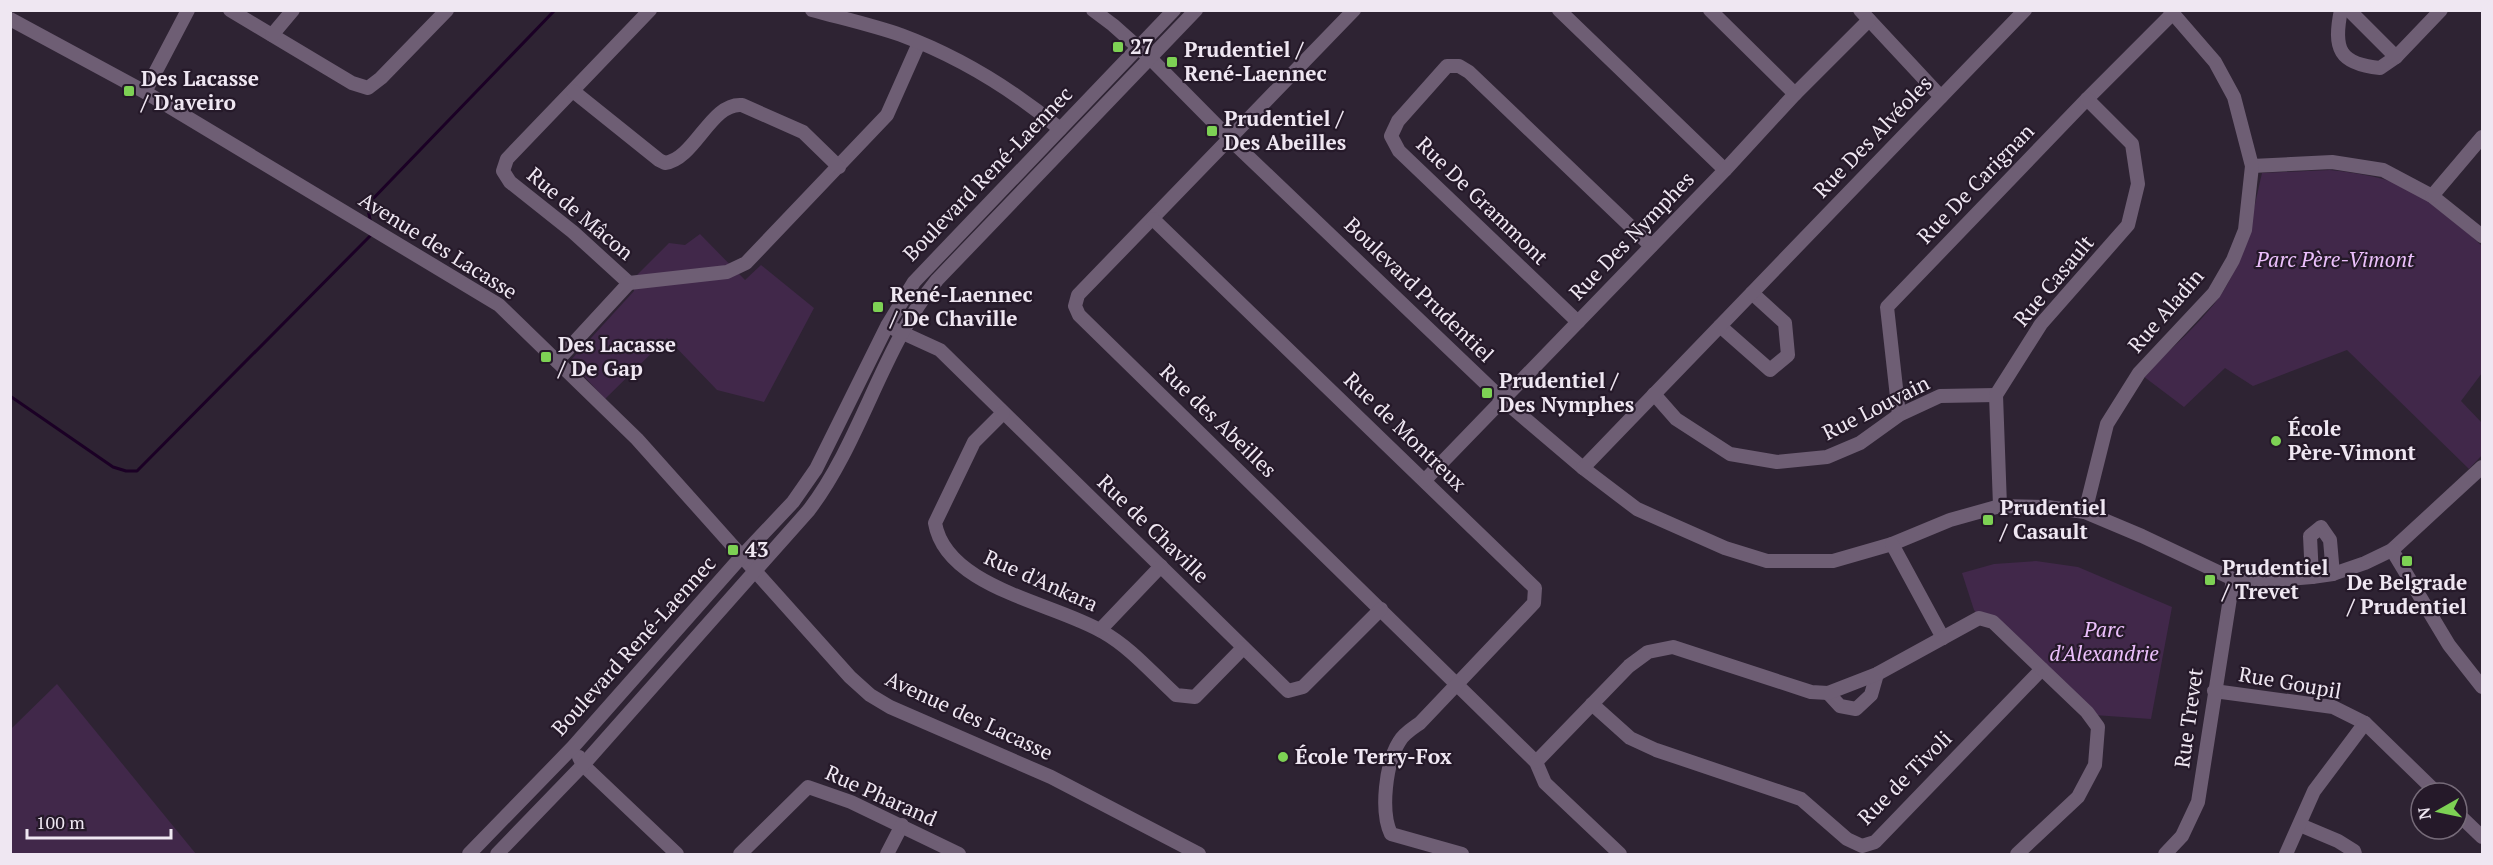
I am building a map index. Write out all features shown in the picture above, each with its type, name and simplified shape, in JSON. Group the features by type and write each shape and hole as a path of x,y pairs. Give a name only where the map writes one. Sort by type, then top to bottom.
{"street":[{"path":"145,92 188,10"},
{"path":"230,10 352,83 368,88 381,78 447,10"},
{"path":"272,35 293,10"},
{"name":"Rue de Mâcon","path":"650,10 507,159 503,171 505,176 573,232 629,283 727,272 746,263 887,115 919,43"},
{"path":"812,10 880,29 919,43 970,66 1000,83 1060,129"},
{"name":"Boulevard Prudentiel","path":"1093,10 1150,58 1231,140 1502,399 1583,468 1637,509 1725,548 1767,561 1833,561 1892,544 1950,520 2000,506 2047,507 2085,512 2233,579 2312,577 2333,574 2365,563 2392,550 2482,467"},
{"name":"Boulevard René-Laennec","path":"470,855 573,747 805,487 887,326 914,282 1174,10"},
{"name":"Boulevard René-Laennec","path":"497,855 583,765 821,493 902,333 919,303 937,280 1196,10"},
{"name":"Rue des Abeilles","path":"1354,10 1078,296 1075,306 1079,315 1536,762 1545,783 1620,855"},
{"path":"1559,10 1725,170"},
{"path":"1710,10 1795,94"},
{"name":"Rue Des Alvéoles","path":"1583,468 2025,10"},
{"path":"2341,10 2337,46 2346,59 2361,66 2380,68 2396,57 2441,10"},
{"path":"2349,10 2396,57"},
{"name":"Rue De Carignan","path":"1899,415 1887,307 2172,12"},
{"name":"Rue Aladin","path":"2085,512 2107,424 2139,373 2214,293 2245,230 2252,166 2234,97 2215,62 2172,12"},
{"path":"1865,15 1941,97"},
{"name":"Rue Des Nymphes","path":"1425,480 1725,170 1865,15"},
{"name":"Avenue des Lacasse","path":"10,19 145,92 499,305 637,440 850,677 870,695 929,724 1051,777 1199,855"},
{"name":"Rue De Grammont","path":"1578,322 1399,152 1391,135 1398,121 1447,66 1459,66 1469,72 1651,246"},
{"path":"573,91 665,163 678,158 723,111 735,105 742,105 803,132 839,167"},
{"name":"Rue Casault","path":"1996,395 2041,324 2128,225 2138,184 2132,144 2087,99"},
{"path":"2432,196 2482,137"},
{"path":"2252,166 2332,162 2383,170 2432,196 2482,236"},
{"name":"Rue de Montreux","path":"1153,219 1535,588 1534,603 1455,683 1420,723 1400,739 1386,777 1387,825 1391,834 1462,855"},
{"path":"557,362 629,283"},
{"path":"1720,326 1770,369 1788,354 1785,323 1752,292"},
{"name":"Rue de Chaville","path":"887,326 940,350 1288,691 1303,687 1381,609"},
{"name":"Rue Louvain","path":"1654,394 1676,419 1730,454 1777,462 1827,457 1860,443 1899,415 1940,396 1996,395"},
{"path":"1996,395 2000,506"},
{"name":"Rue d'Ankara","path":"1003,413 974,442 935,523 937,533 958,562 971,573 1100,630 1122,644 1176,695 1195,697 1243,648"},
{"path":"2312,577 2310,536 2321,527 2330,540 2333,574"},
{"path":"1892,544 1943,638"},
{"path":"2392,550 2449,645 2482,687"},
{"path":"1100,630 1161,566"},
{"name":"Rue Trevet","path":"2165,855 2182,836 2198,802 2233,579"},
{"path":"1536,762 1629,666 1648,652 1673,647 1811,692 1828,693 1877,674 1979,618 1993,622 2087,712 2098,726 2095,765 2078,796 2017,855"},
{"name":"Rue de Tivoli","path":"1592,704 1630,738 1656,750 1801,799 1847,839 1862,846 1875,842 2042,669"},
{"path":"1828,693 1839,706 1856,709 1871,695 1877,674"},
{"name":"Rue Goupil","path":"2214,691 2333,707 2365,723 2425,781"},
{"path":"2286,855 2314,791 2365,723"},
{"path":"573,747 583,765 676,855"},
{"name":"Rue Pharand","path":"740,855 808,787 851,802 902,825 959,855"},
{"path":"887,855 902,825"},
{"path":"2300,825 2338,841 2354,851 2355,855"},
{"path":"2469,825 2482,837"}],"green space":[{"name":"Parc Père-Vimont","path":"2330,170 2397,183 2422,194 2482,246 2482,373 2461,401 2482,423 2482,455 2469,469 2347,350 2253,386 2225,368 2184,407 2143,376 2185,336 2221,295 2244,245 2262,173"},
{"path":"700,234 745,280 761,265 814,308 764,402 717,390 667,338 605,399 570,361 634,291 634,278 669,243 685,245"},
{"name":"Parc d'Alexandrie","path":"2036,561 2078,567 2172,607 2151,719 2094,715 1974,610 1962,573 1994,564"},
{"path":"57,684 196,854 11,854 11,729"}],"waterway":[{"path":"371,224 367,205 555,10"},
{"path":"10,396 113,467 126,471 137,471 373,233"}],"place":[{"name":"27","path":"1118,47"},
{"name":"Prudentiel / René-Laennec","path":"1172,62"},
{"name":"Des Lacasse / D'aveiro","path":"129,91"},
{"name":"Prudentiel / Des Abeilles","path":"1212,131"},
{"name":"René-Laennec / De Chaville","path":"878,307"},
{"name":"Des Lacasse / De Gap","path":"546,357"},
{"name":"Prudentiel / Des Nymphes","path":"1487,393"},
{"name":"École Père-Vimont","path":"2276,441"},
{"name":"Prudentiel / Casault","path":"1988,520"},
{"name":"43","path":"733,550"},
{"name":"De Belgrade / Prudentiel","path":"2407,561"},
{"name":"Prudentiel / Trevet","path":"2210,580"},
{"name":"École Terry-Fox","path":"1283,757"}]}
